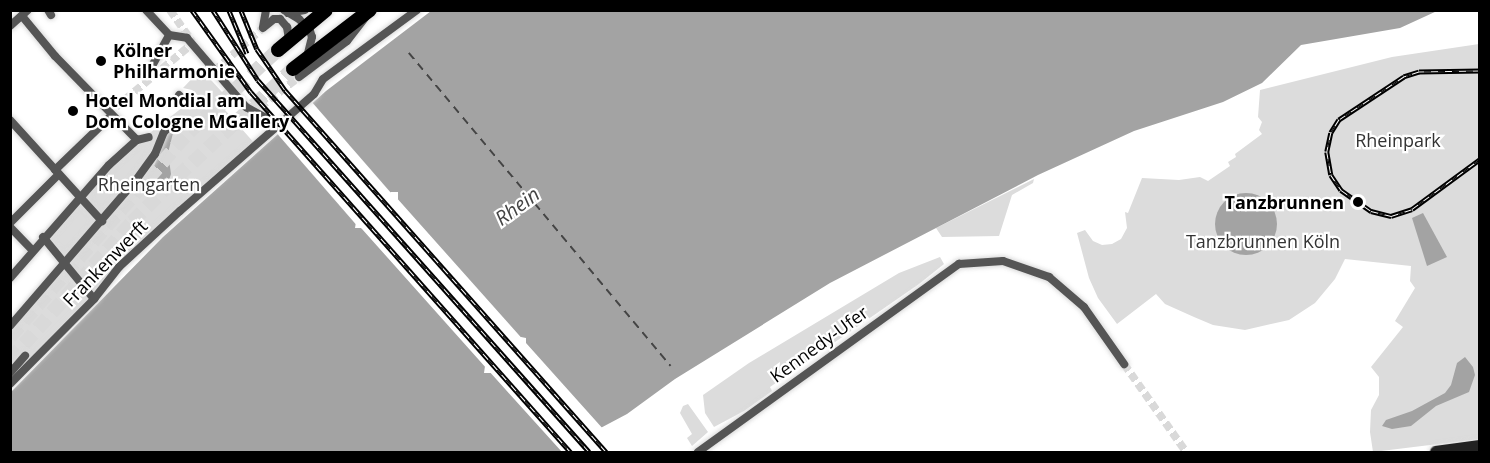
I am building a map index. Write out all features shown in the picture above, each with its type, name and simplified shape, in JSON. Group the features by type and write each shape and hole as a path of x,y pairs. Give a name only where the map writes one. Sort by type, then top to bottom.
{"main road":[{"path":"278,50 326,10"},
{"path":"296,73 306,58 370,10"}],"street":[{"path":"146,10 173,36 188,38 246,107 268,119"},
{"path":"266,10 263,28 274,19 280,19 287,27 289,40"},
{"path":"286,12 305,10"},
{"path":"296,73 347,41 370,10"},
{"name":"Frankenwerft","path":"10,384 94,300 119,267 314,94 324,79 417,10"},
{"path":"286,12 307,26 312,38 306,58"},
{"path":"10,26 25,13 137,140"},
{"path":"152,66 173,36"},
{"path":"33,251 11,228 57,172 113,111"},
{"path":"10,120 102,221"},
{"name":"Frankenwerft","path":"10,326 136,180 155,154 164,132 173,123"},
{"path":"10,278 43,237 109,165 137,140 149,136"},
{"path":"43,237 94,300"},
{"name":"Kennedy-Ufer","path":"698,453 959,264 1003,261 1049,277 1084,306 1124,364"},
{"path":"10,373 25,356"},
{"path":"1436,453 1479,446"}],"green space":[{"path":"1479,44 1479,439 1373,452 1370,432 1371,410 1379,395 1379,377 1371,367 1403,327 1395,321 1415,288 1410,281 1411,266 1345,259 1335,279 1315,303 1289,320 1245,330 1213,325 1165,304 1156,294 1117,324 1098,298 1089,278 1077,233 1085,230 1093,241 1102,245 1112,244 1121,239 1127,228 1125,212 1128,213 1142,178 1179,180 1200,177 1208,181 1230,166 1228,162 1236,157 1235,154 1262,134 1259,130 1262,122 1258,117 1260,90 1392,57"},
{"name":"Rheingarten","path":"201,69 232,103 225,110 257,146 119,267 11,384 11,326 65,264 43,237 109,165 183,107 206,103 192,90 183,88"},
{"path":"1034,179 1033,183 1012,195 999,236 942,237 936,228"},
{"path":"940,257 944,264 919,284 770,387 772,391 744,411 714,427 705,413 703,395 749,363 899,273"},
{"path":"688,404 708,432 692,446 687,438 692,434 680,413 683,406"}],"water":[{"name":"Rhein","path":"431,11 1437,11 1400,28 1301,45 1262,83 1223,102 1134,131 1038,175 830,283 675,379 627,414 576,441 563,452 11,452 11,392 163,237 326,91","holes":["391,192 398,192 398,199 362,228 355,228 356,222","521,337 526,338 526,343 491,373 484,373 485,366"]},
{"path":"169,131 173,133 168,153 171,174 169,180 160,184 152,171"},
{"name":"Tanzbrunnen","path":"1246,193 1258,195 1268,202 1275,212 1277,224 1275,236 1268,246 1258,253 1246,255 1234,253 1224,246 1217,236 1215,224 1217,212 1224,202 1234,195"},
{"path":"1423,213 1447,257 1427,266 1412,218"},
{"path":"1465,357 1473,367 1475,375 1469,392 1436,406 1411,426 1392,429 1382,426 1386,420 1412,411 1445,393 1451,385 1457,363"}],"pier":[{"path":"311,101 393,195 358,226 276,132"},
{"path":"395,196 604,430 568,452 562,452 488,370 523,340 487,369 359,226"}],"ferry route":[{"path":"409,53 671,366"}],"tunnel":[{"path":"170,10 192,42"},
{"path":"214,71 263,28"},
{"path":"116,107 193,43"},
{"path":"10,337 189,132 278,50"},
{"path":"10,360 132,222 293,69"},
{"path":"247,107 260,107 299,77"},
{"path":"1124,364 1186,452"}],"railway":[{"path":"192,10 251,92 571,452"},
{"path":"213,10 258,80 589,452"},
{"path":"229,10 247,53"},
{"path":"241,10 257,49 285,90 606,452"},
{"path":"1480,71 1419,72 1404,77 1339,120 1331,133 1327,152 1331,175 1341,190 1371,211 1391,216 1412,209 1480,159"}],"place":[{"name":"Kölner Philharmonie","path":"101,61"},
{"name":"Hotel Mondial am Dom Cologne MGallery","path":"73,111"},
{"name":"Tanzbrunnen","path":"1358,202"}],"park label":[{"name":"Rheinpark","path":"1398,140"},
{"name":"Tanzbrunnen Köln","path":"1263,241"}]}
